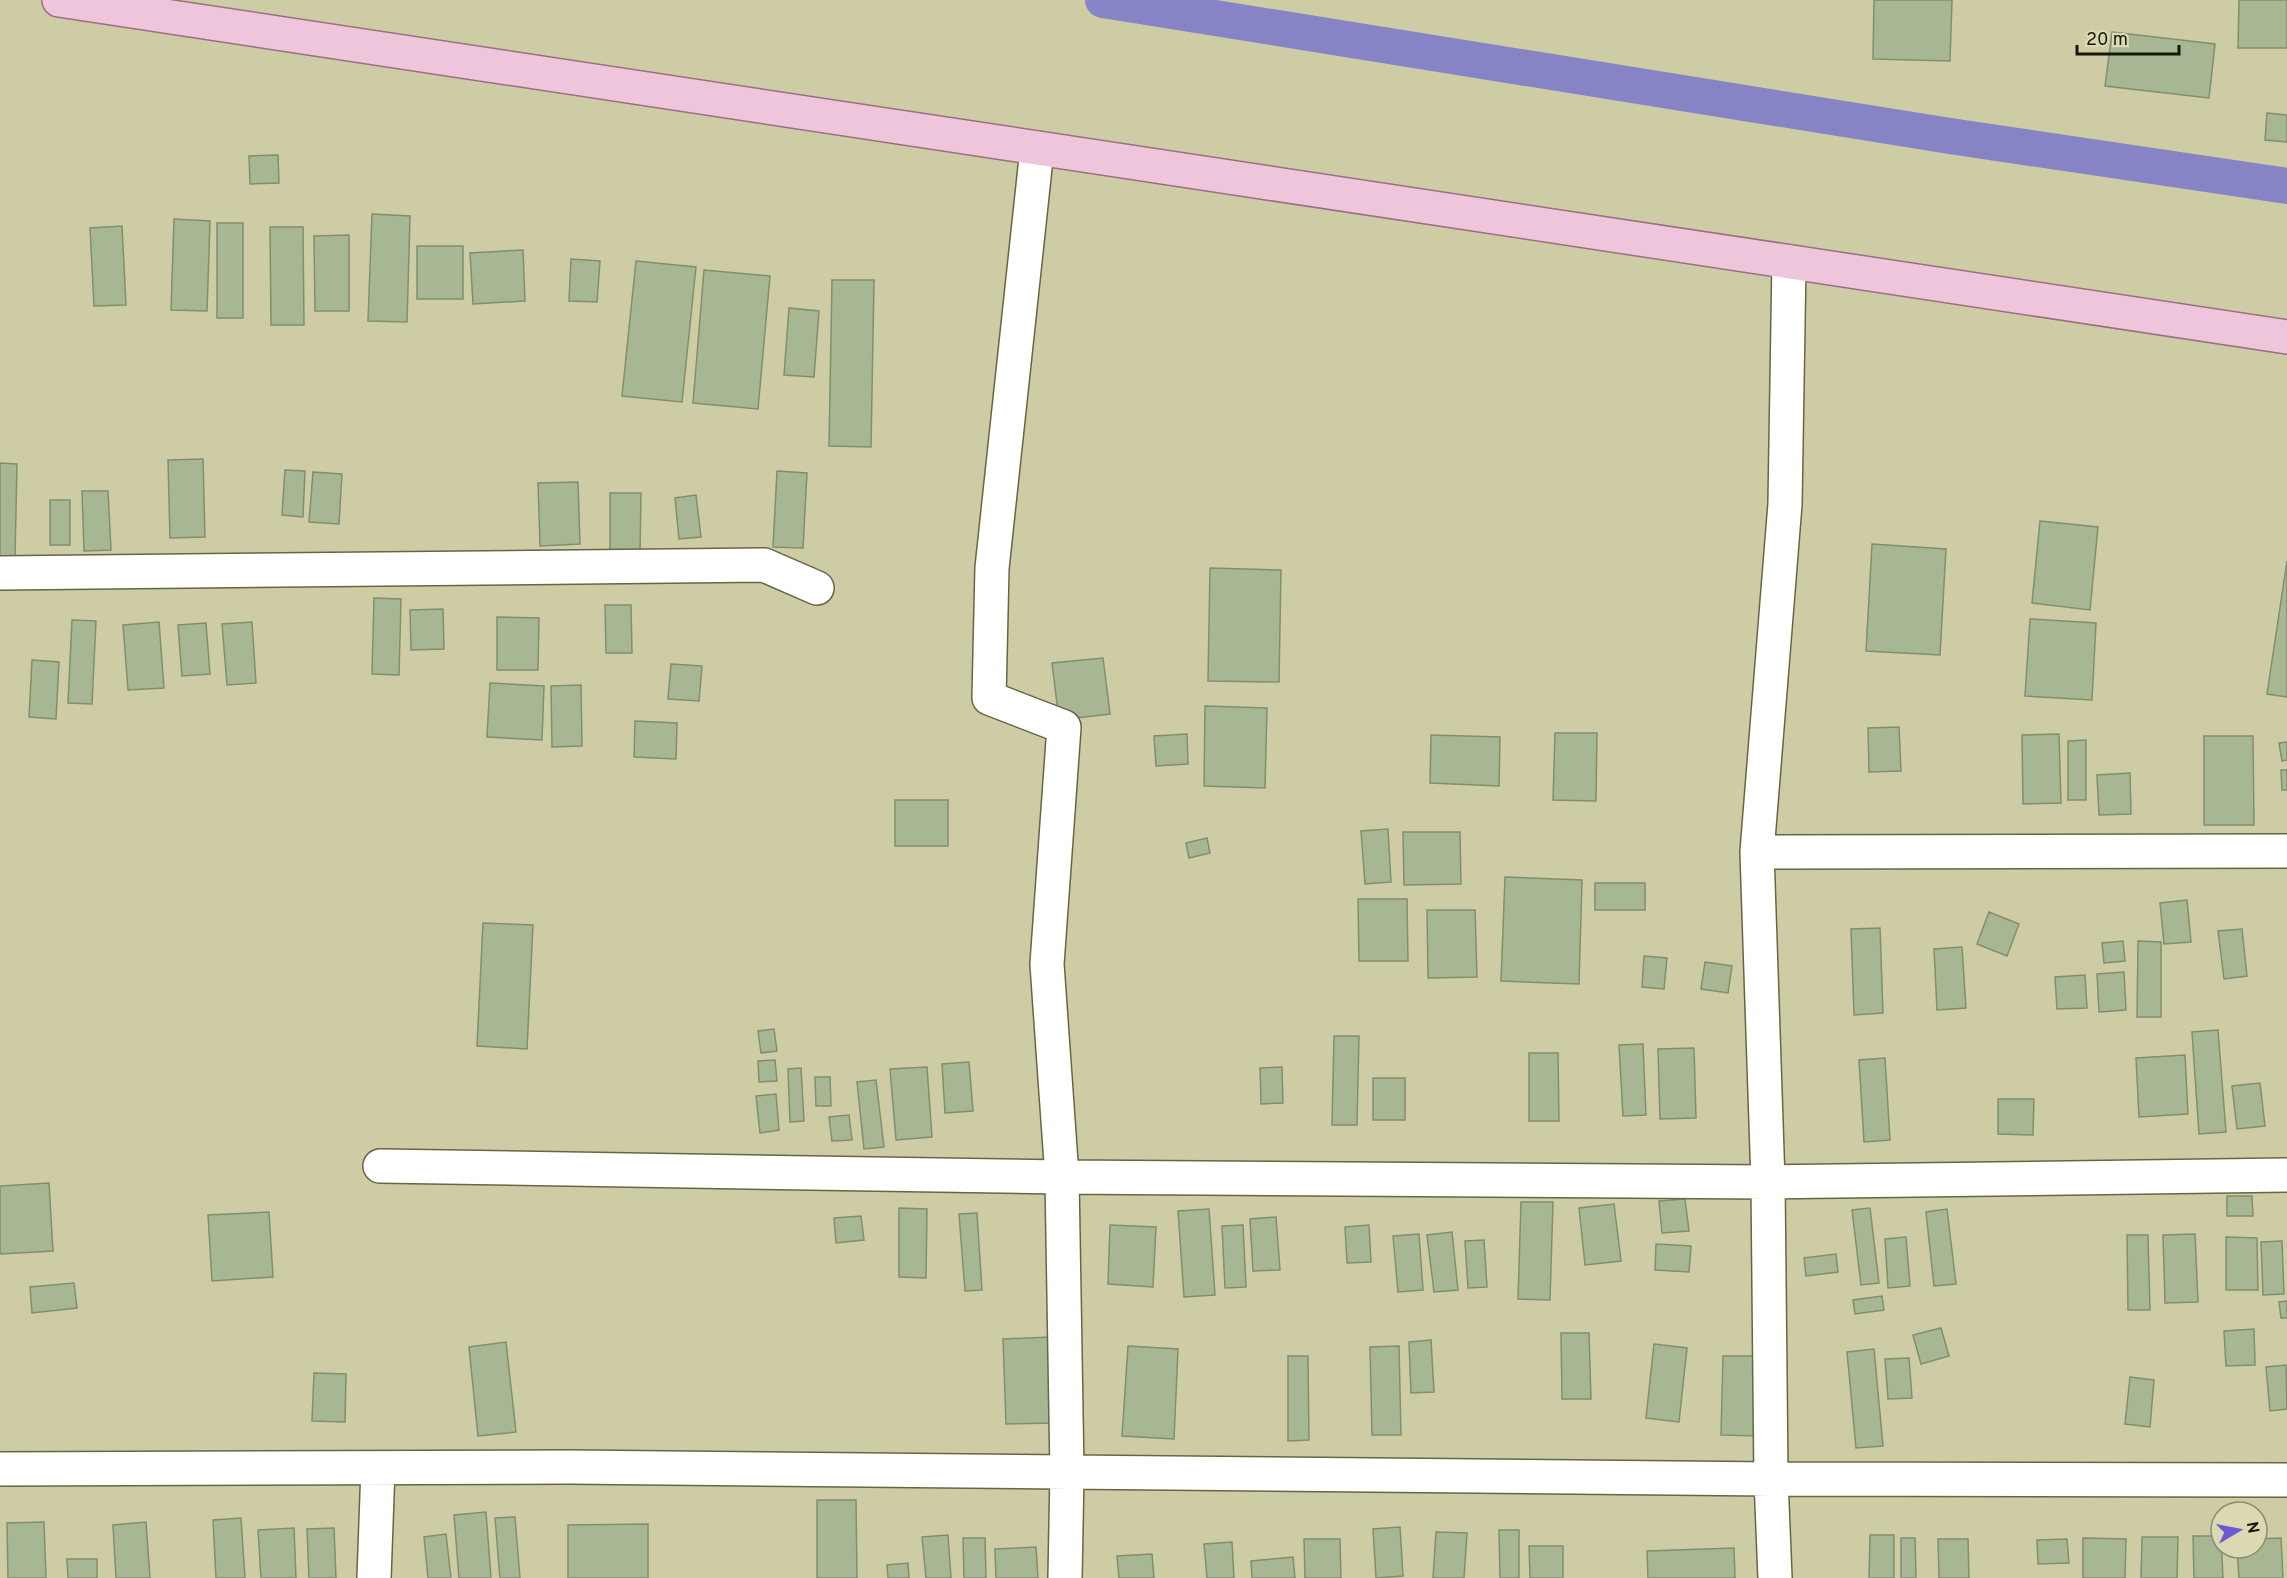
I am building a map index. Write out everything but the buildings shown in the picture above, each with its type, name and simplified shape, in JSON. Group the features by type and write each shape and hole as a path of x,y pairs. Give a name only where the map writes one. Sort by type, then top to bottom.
{"main road":[{"path":"59,0 2287,337"}],"street":[{"path":"1037,149 992,568 989,698 1064,727 1047,964 1062,1177 1067,1472 1065,1578"},
{"path":"1775,1578 1771,1479 1768,1182 1757,852 1785,504 1789,262"},
{"path":"0,573 764,565 818,588"},
{"path":"1757,852 2287,850"},
{"path":"380,1166 1062,1177 1768,1182 2287,1175"},
{"path":"0,1469 569,1467 1771,1479 2287,1480"},
{"path":"374,1578 378,1468"}],"waterway":[{"path":"1103,0 1950,136 2287,186"}]}
